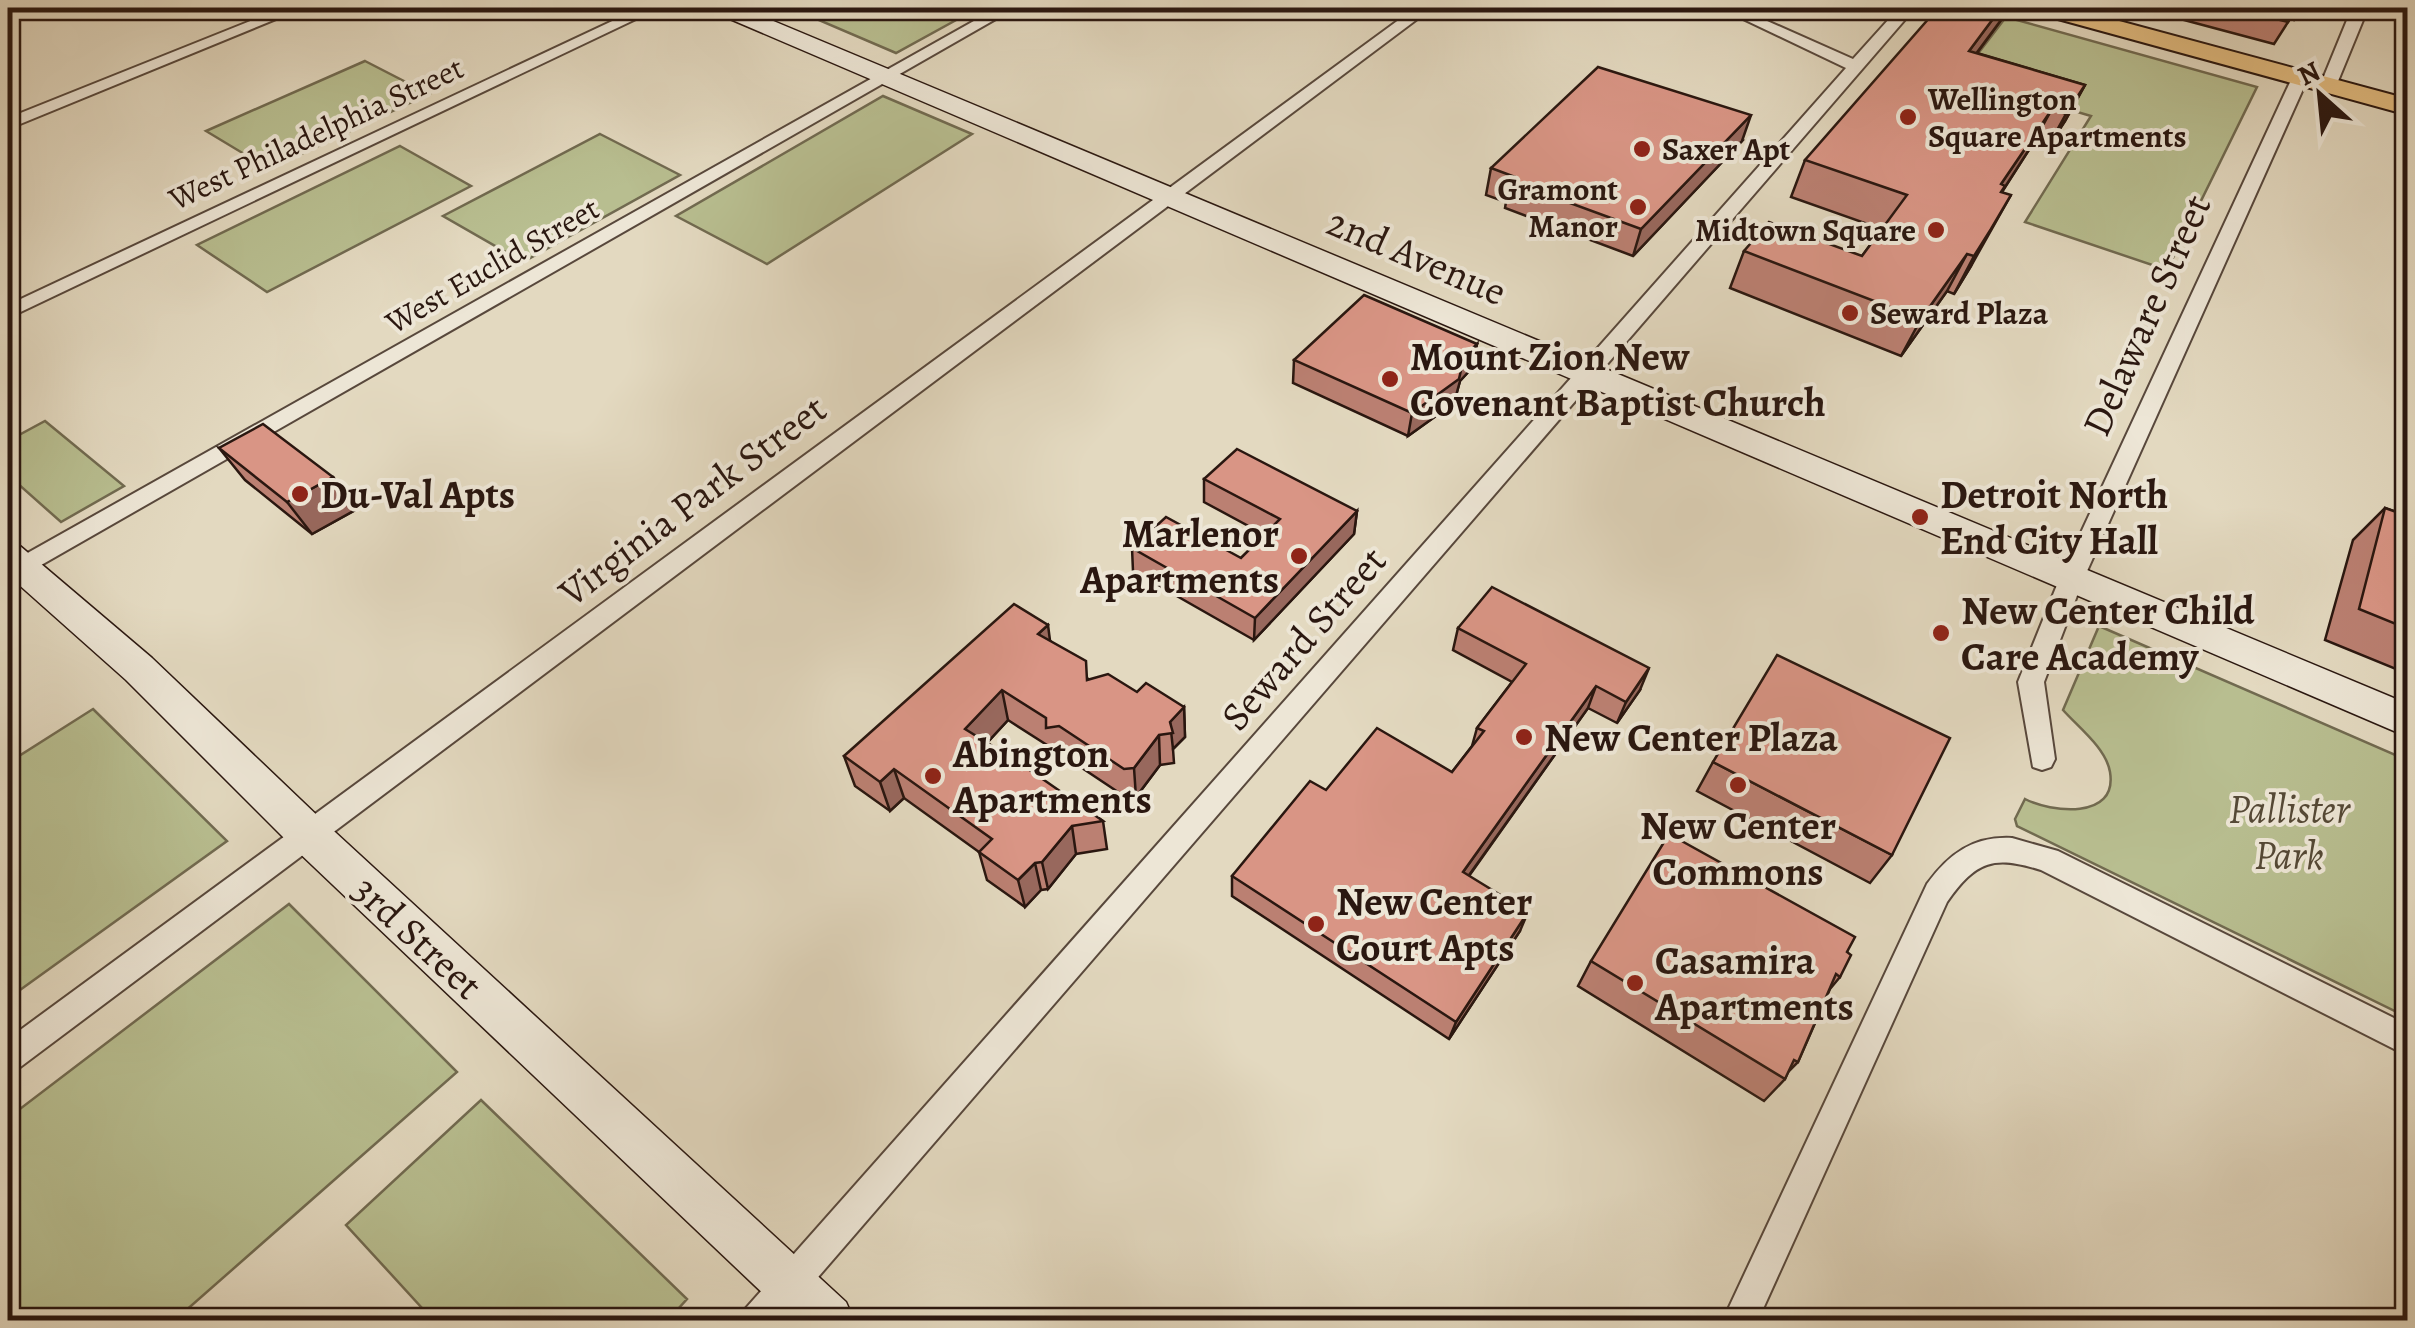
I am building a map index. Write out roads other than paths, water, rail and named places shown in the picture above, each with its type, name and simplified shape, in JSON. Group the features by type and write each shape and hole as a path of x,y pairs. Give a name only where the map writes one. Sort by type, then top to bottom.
{"main road":[{"path":"2045,8 2408,108"}],"street":[{"path":"8,124 295,8"},
{"name":"West Philadelphia Street","path":"8,312 651,8"},
{"name":"2nd Avenue","path":"724,8 2408,721"},
{"name":"West Euclid Street","path":"12,566 1007,8"},
{"name":"Virginia Park Street","path":"8,1057 1424,8"},
{"path":"1727,8 1857,67"},
{"name":"Seward Street","path":"758,1320 1907,8"},
{"path":"2328,86 2360,8"},
{"name":"Delaware Street","path":"2042,759 2031,682 2071,580 2300,78"},
{"name":"3rd Street","path":"12,566 139,669 308,834 828,1320"},
{"path":"1740,1320 1937,893 1954,867 1968,855 2018,850 2066,868 2408,1041"}],"place":[{"name":"Wellington Square Apartments","path":"1908,117"},
{"name":"Saxer Apt","path":"1642,149"},
{"name":"Gramont Manor","path":"1638,207"},
{"name":"Midtown Square","path":"1936,230"},
{"name":"Seward Plaza","path":"1850,313"},
{"name":"Mount Zion New Covenant Baptist Church","path":"1390,379"},
{"name":"Du-Val Apts","path":"300,494"},
{"name":"Detroit North End City Hall","path":"1920,517"},
{"name":"Marlenor Apartments","path":"1299,556"},
{"name":"New Center Child Care Academy","path":"1941,633"},
{"name":"New Center Plaza","path":"1524,737"},
{"name":"Abington Apartments","path":"933,776"},
{"name":"New Center Commons","path":"1738,785"},
{"name":"New Center Court Apts","path":"1316,924"},
{"name":"Casamira Apartments","path":"1635,983"}],"park label":[{"name":"Pallister Park","path":"2289,832"}]}
